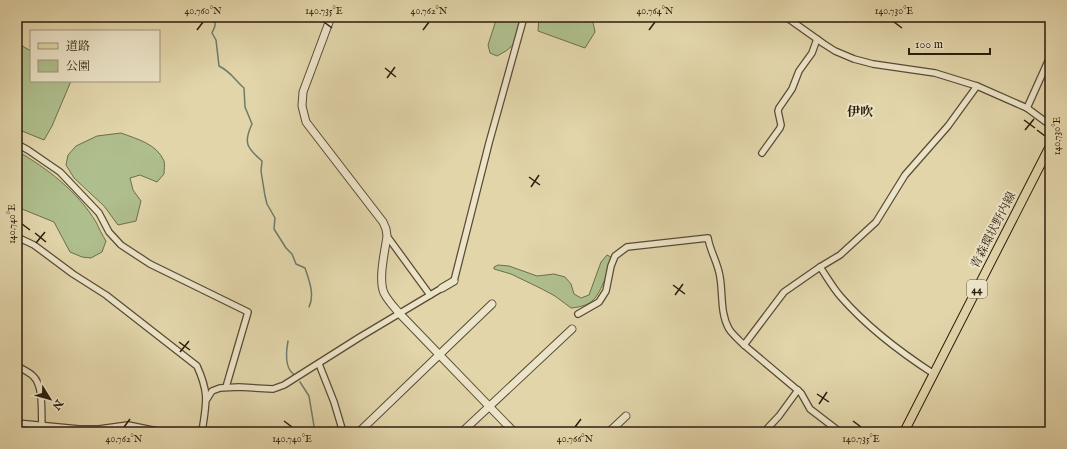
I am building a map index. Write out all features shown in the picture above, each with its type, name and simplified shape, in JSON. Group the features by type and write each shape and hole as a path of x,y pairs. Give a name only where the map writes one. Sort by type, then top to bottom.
{"main road":[{"name":"青森環状野内線","path":"904,432 1050,146"}],"street":[{"path":"331,17 303,92 302,106 306,122 383,222 387,236 382,278 384,293 400,314 514,432"},
{"path":"207,399 212,391 220,388 272,389 284,385 430,294 454,281 489,143 524,17"},
{"path":"786,17 817,40 835,51 863,62 935,73 977,86 1003,96 1027,108 1050,125"},
{"path":"762,153 780,128 781,125 778,116 779,108 792,89 799,71 812,53 817,40"},
{"path":"1027,108 1050,57"},
{"path":"744,345 784,292 840,255 876,222 905,175 948,126 977,86"},
{"path":"17,144 60,172 99,213 109,232 121,245 150,264 248,312 226,387"},
{"path":"387,236 430,294"},
{"path":"17,237 34,244 73,274 106,295 197,366 202,377 207,399 202,432"},
{"path":"578,314 600,302 606,291 611,266 616,256 627,247 708,238 720,275 723,310 727,324 732,333 744,345 798,390 802,394 810,409 840,432"},
{"path":"820,267 840,296 876,332 905,355 934,374"},
{"path":"359,432 492,304"},
{"path":"462,432 572,329"},
{"path":"319,364 334,402 343,432"},
{"path":"17,366 34,377 38,384 41,394 42,426"},
{"path":"764,432 779,416 798,390"},
{"path":"609,432 626,416"},
{"path":"17,423 79,429 99,429 128,425 162,432"}],"green space":[{"path":"497,17 520,17 514,44 497,56 490,53 488,45"},
{"path":"539,17 592,17 595,32 585,48 538,31"},
{"path":"17,43 30,50 30,82 71,82 52,126 44,140 17,129"},
{"path":"121,133 140,140 157,150 164,161 164,174 157,182 140,175 130,178 133,190 141,201 136,221 118,225 104,206 74,178 66,165 68,155 76,146 97,136"},
{"path":"17,151 39,165 61,182 89,211 106,241 102,252 91,258 82,257 70,252 54,222 17,207"},
{"path":"607,255 611,257 605,279 597,296 589,303 571,308 555,296 542,289 511,274 494,269 494,267 498,265 509,266 537,276 554,274 565,277 571,284 574,294 581,298 589,295 601,262"}],"waterway":[{"path":"215,17 215,26 212,33 216,40 219,66 230,73 244,88 245,107 252,124 247,141 248,145 262,161 261,171 265,196 267,204 275,218 274,229 286,248 292,254 296,264 305,268 310,282 311,302 309,307"},
{"path":"288,341 286,355 287,365 291,372 295,375"},
{"path":"300,382 309,396 315,432"}],"district":[{"name":"伊吹","path":"860,111"}]}
